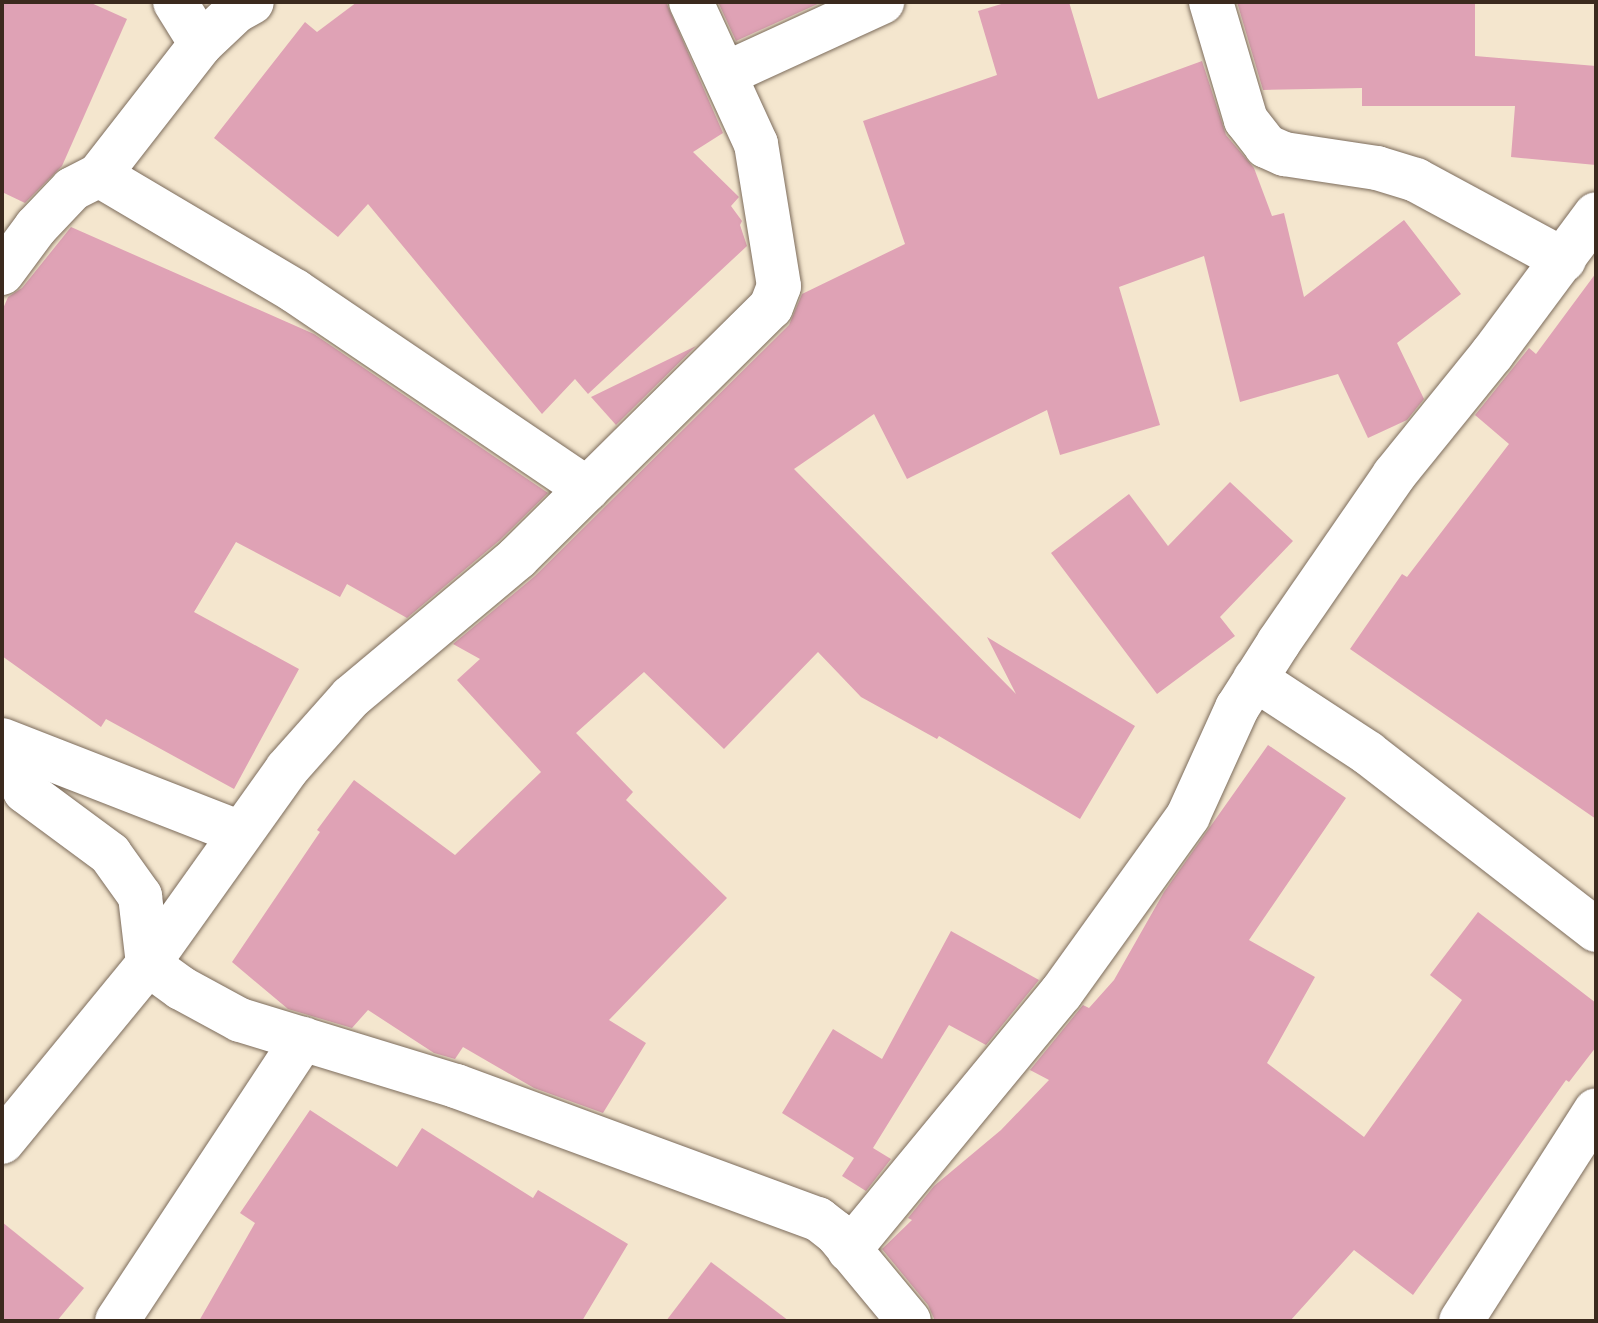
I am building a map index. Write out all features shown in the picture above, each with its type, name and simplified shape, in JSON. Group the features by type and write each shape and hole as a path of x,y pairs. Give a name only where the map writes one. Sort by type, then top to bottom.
{"street":[{"path":"175,2 201,44"},
{"path":"2,273 36,227 72,189 99,175 201,44 236,11 252,2"},
{"path":"2,1142 148,964 287,769 351,697 517,558 771,307 779,286 756,144 691,2"},
{"path":"725,74 882,2"},
{"path":"1211,2 1246,120 1266,146 1284,154 1377,168 1416,180 1564,260"},
{"path":"99,175 295,291 587,489"},
{"path":"849,1250 1061,993 1188,816 1237,708 1394,475 1564,260 1596,214"},
{"path":"1255,679 1368,753 1596,930"},
{"path":"2,740 241,833"},
{"path":"2,740 25,791 110,854 140,896 148,964 181,988 240,1020 456,1086 818,1219 849,1250 902,1315"},
{"path":"117,1321 303,1039"},
{"path":"1461,1321 1596,1110"}],"building":[{"path":"2,2 89,2 127,19 62,166 25,203 2,192"},
{"path":"357,2 666,2 723,133 693,152 739,197 731,206 742,221 740,225 747,246 588,394 575,379 542,414 368,204 338,237 214,138 305,22 317,32"},
{"path":"718,2 822,2 736,41"},
{"path":"1008,2 1069,2 1098,99 1202,61 1226,135 1254,168 1272,216 1284,213 1304,297 1404,220 1461,294 1397,343 1424,399 1407,420 1368,438 1338,374 1240,402 1204,256 1119,287 1160,425 1060,455 1047,410 907,479 874,414 794,469 1016,694 987,637 1135,726 1080,819 939,736 937,739 861,697 818,652 724,749 644,672 576,733 633,792 626,800 727,898 609,1020 646,1043 603,1113 534,1088 463,1047 455,1059 434,1053 368,1010 352,1028 288,1009 232,962 320,832 317,830 354,780 455,855 541,772 457,680 480,659 453,644 535,576 789,325 802,294 905,244 863,121 997,75 978,11"},
{"path":"1237,2 1475,2 1475,56 1596,66 1596,165 1511,157 1515,106 1362,106 1362,88 1263,90"},
{"path":"71,227 314,334 548,493 500,540 407,618 347,584 340,597 236,542 194,612 299,669 234,789 106,719 101,727 2,656 2,311 8,297 22,288"},
{"path":"1596,273 1596,819 1350,649 1402,574 1407,577 1509,444 1475,415 1529,348 1536,354"},
{"path":"696,346 616,425 591,397"},
{"path":"1230,482 1293,541 1220,617 1235,636 1157,694 1051,553 1129,494 1168,546"},
{"path":"1268,745 1346,798 1249,940 1315,977 1267,1063 1364,1137 1462,1000 1430,975 1478,912 1596,1003 1596,1047 1569,1082 1566,1080 1413,1295 1354,1250 1290,1321 935,1321 928,1305 882,1249 912,1220 908,1218 934,1186 1001,1130 1049,1080 1030,1070 1083,1005 1089,1008 1114,980 1164,892"},
{"path":"951,931 1039,980 986,1045 949,1025 873,1148 891,1159 866,1191 842,1176 854,1158 782,1113 833,1029 882,1059"},
{"path":"310,1110 397,1167 422,1128 533,1198 538,1190 628,1244 582,1321 199,1321 255,1223 240,1213"},
{"path":"2,1222 84,1288 57,1321 2,1321"},
{"path":"711,1262 789,1321 666,1321"}]}
